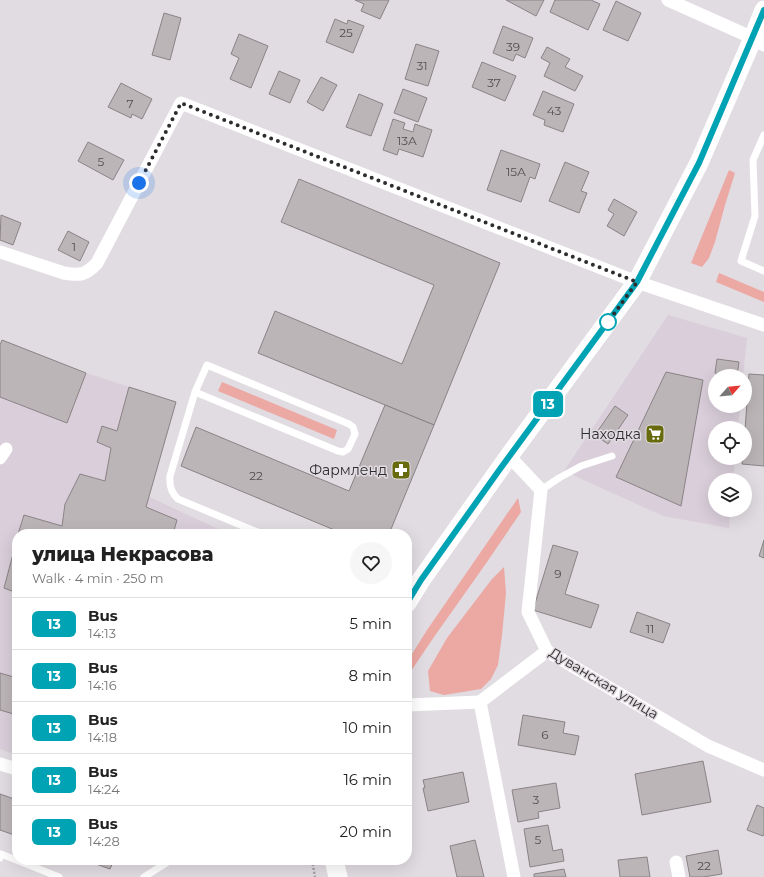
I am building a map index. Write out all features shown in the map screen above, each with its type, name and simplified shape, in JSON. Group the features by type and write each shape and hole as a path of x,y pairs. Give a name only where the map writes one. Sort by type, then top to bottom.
{"main road":[{"path":"412,592 509,456 637,282 699,163 758,42 764,10"},
{"path":"335,865 338,877"}],"street":[{"path":"668,0 758,42"},
{"path":"0,252 74,275 83,274 91,270 98,263 181,103 637,282 764,325"},
{"path":"509,456 541,490"},
{"name":"Дуванская улица","path":"541,490 528,612 547,651 708,746 764,770"},
{"path":"412,705 480,702 547,651"},
{"path":"480,702 514,877"},
{"path":"0,764 12,768"},
{"path":"676,862 679,877"}],"lane":[{"path":"764,135 753,160 755,216 741,261 764,272"},
{"path":"195,392 338,452 343,452 348,449 355,434 353,427 207,365 195,392 170,476 172,492 178,499 250,529"},
{"path":"541,490 581,466 612,456"},
{"path":"0,858 1,854 12,858"},
{"path":"29,865 59,877"},
{"path":"144,877 163,865"}],"path":[{"path":"313,865 315,877"}],"shaded area":[{"path":"729,170 735,173 715,242 709,258 702,267 691,263"},
{"path":"719,273 764,292 764,302 716,282"},
{"path":"668,315 747,338 744,369 708,369 708,413 739,413 739,421 708,421 708,465 734,465 734,473 708,473 708,517 730,517 729,528 663,516 564,471"},
{"path":"2,340 86,373 176,402 149,497 218,529 12,529 12,753 0,749 0,346"},
{"path":"222,382 337,430 334,439 218,391"},
{"path":"518,498 521,512 412,670 412,654"},
{"path":"504,567 506,593 502,635 498,665 491,679 481,689 444,695 430,691 428,671 447,638 492,579"}],"building":[{"path":"355,0 389,0 380,19 361,11 364,4"},
{"path":"506,0 544,0 536,16"},
{"path":"555,0 591,0 600,4 588,30 550,12"},
{"path":"616,1 641,13 628,41 603,30"},
{"path":"164,13 181,18 170,60 152,55"},
{"path":"335,19 347,24 348,20 364,26 353,53 326,42"},
{"path":"503,26 533,38 525,58 516,54 513,61 493,53"},
{"path":"239,34 268,46 251,88 230,79 239,58 231,54"},
{"path":"416,44 439,51 428,86 405,79"},
{"path":"547,47 570,59 565,67 583,76 575,91 544,76 550,63 541,58"},
{"path":"482,62 516,76 505,101 472,87"},
{"path":"279,71 300,80 290,103 269,94"},
{"path":"321,77 337,85 323,111 307,102"},
{"path":"121,83 152,99 142,119 132,114 131,118 108,107"},
{"path":"403,89 427,98 418,122 394,113"},
{"path":"543,91 574,104 563,132 544,125 545,120 533,115"},
{"path":"359,94 383,104 371,136 346,127"},
{"path":"393,119 405,123 403,129 413,132 415,124 432,130 423,157 399,149 397,155 383,150"},
{"path":"88,142 124,160 113,180 78,161"},
{"path":"501,150 540,164 535,179 530,177 521,202 487,190"},
{"path":"565,162 589,172 581,191 587,193 579,213 549,201"},
{"path":"299,179 500,263 434,425 258,353 275,311 402,364 434,285 281,222"},
{"path":"614,199 637,212 624,236 607,226 614,214 608,210"},
{"path":"1,215 21,223 13,245 0,240"},
{"path":"68,231 89,242 80,261 58,250"},
{"path":"2,340 86,373 67,423 0,397 0,345"},
{"path":"717,359 739,362 738,369 716,369"},
{"path":"666,372 703,380 681,506 616,477"},
{"path":"752,374 764,375 764,466 752,465 752,421 746,421 746,413 752,413"},
{"path":"129,387 176,402 146,507 177,520 174,529 20,529 24,515 62,526 65,504 80,474 105,481 111,448 97,442 102,426 117,431"},
{"path":"385,405 434,425 391,529 332,529 181,466 196,427 349,491"},
{"path":"615,406 628,415 608,444 595,435"},
{"path":"764,540 764,558 759,556"},
{"path":"553,545 578,552 565,594 599,605 591,628 533,610"},
{"path":"12,558 12,591 4,588"},
{"path":"637,612 670,624 663,643 630,632"},
{"path":"0,673 12,677 12,714 0,710"},
{"path":"523,715 565,722 563,733 579,736 575,755 518,745"},
{"path":"703,761 711,802 642,815 635,774"},
{"path":"463,772 469,802 428,811 423,788 425,788 423,780"},
{"path":"556,783 560,808 538,812 539,818 518,822 512,790"},
{"path":"0,794 12,798 12,834 0,830"},
{"path":"757,805 764,808 763,836 747,830"},
{"path":"548,825 553,851 562,849 564,861 530,867 524,829"},
{"path":"475,840 484,877 457,877 450,846"},
{"path":"718,850 722,874 703,877 690,877 686,856"},
{"path":"647,857 650,877 620,877 618,860"},
{"path":"99,865 112,865 110,869"},
{"path":"564,869 566,877 534,877 534,874"}],"bus line":[{"name":"13","path":"412,595 500,469 637,282 699,163 764,10"}],"place":[{"name":"Находка","path":"655,434"},
{"name":"Фармленд","path":"401,470"}],"route":[{"path":"139,183 181,103 637,282 608,322"}]}
